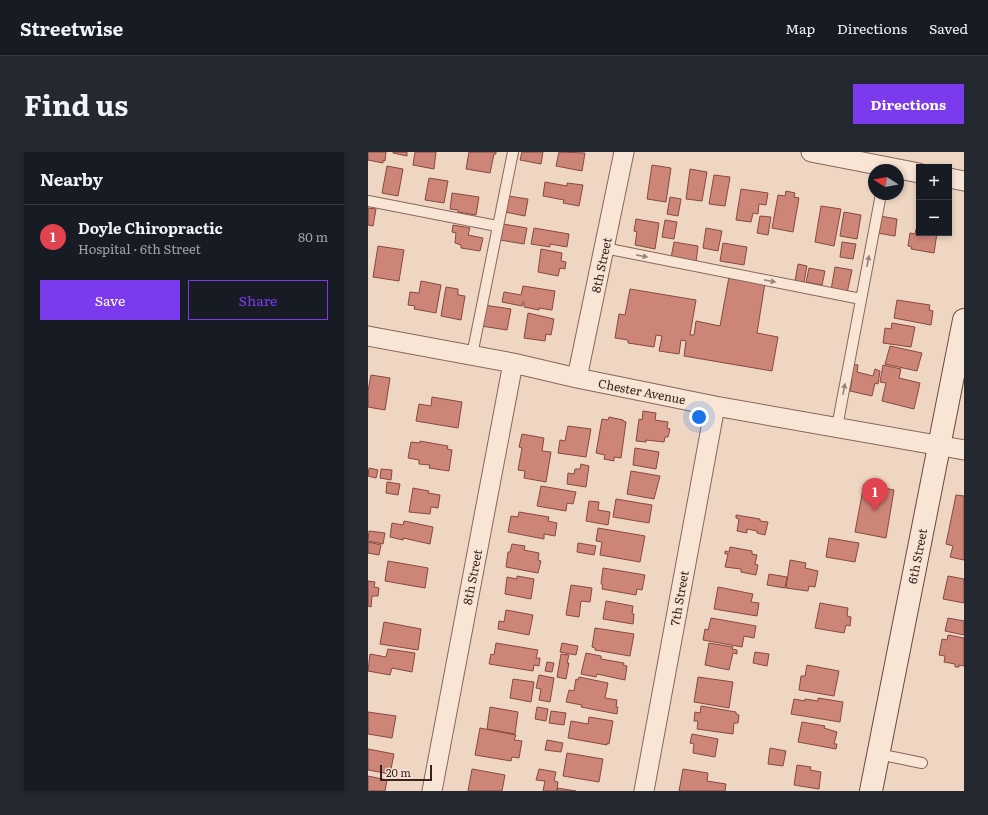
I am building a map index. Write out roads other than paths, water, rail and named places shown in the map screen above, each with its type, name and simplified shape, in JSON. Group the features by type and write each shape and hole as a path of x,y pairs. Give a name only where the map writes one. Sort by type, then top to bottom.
{"main road":[{"name":"6th Street","path":"871,791 939,445 959,369 964,320"}],"street":[{"name":"8th Street","path":"577,378 624,152"},
{"path":"811,152 868,164"},
{"path":"904,171 916,173"},
{"path":"952,179 964,181"},
{"name":"Chester Avenue","path":"368,336 513,363 577,378 715,406 964,450"},
{"name":"8th Street","path":"432,791 513,363"},
{"name":"7th Street","path":"644,791 715,406"}],"lane":[{"path":"472,355 513,152"},
{"path":"837,427 880,200"},
{"path":"368,202 497,226"},
{"path":"604,248 861,299"},
{"path":"878,754 922,763"}],"place":[{"name":"Doyle Chiropractic","path":"875,511"}]}
